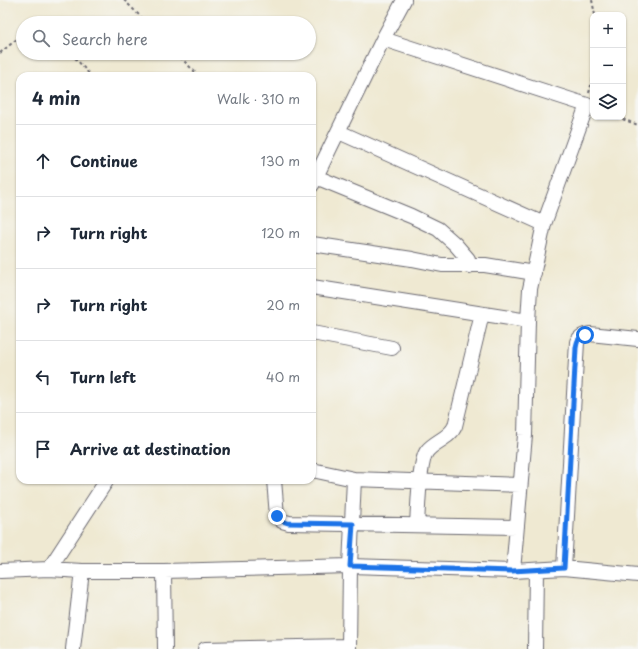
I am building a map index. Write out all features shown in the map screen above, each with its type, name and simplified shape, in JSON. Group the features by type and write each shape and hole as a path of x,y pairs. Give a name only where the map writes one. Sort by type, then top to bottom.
{"street":[{"path":"316,177 383,39 404,0"},
{"path":"383,39 586,105 544,224 530,289 525,434 512,571"},
{"path":"339,132 544,224"},
{"path":"316,182 411,216 438,229 455,244 468,259 469,266"},
{"path":"316,245 442,264 469,266 485,265 534,273"},
{"path":"316,289 528,321"},
{"path":"418,525 420,481 426,453 432,446 452,432 455,426 482,314"},
{"path":"316,334 392,348"},
{"path":"564,568 577,342 579,338 590,334 638,340"},
{"path":"316,471 354,479 520,485"},
{"path":"205,649 349,648 350,566 354,479"},
{"path":"49,569 104,484"},
{"path":"274,484 277,516 282,521 288,523 516,527"},
{"path":"0,571 49,569 82,571 164,571 350,566 512,571 564,568 638,575"},
{"path":"535,649 536,570"},
{"path":"73,649 82,571"},
{"path":"164,571 165,649"}],"path":[{"path":"124,0 139,16"},
{"path":"592,0 594,12"},
{"path":"0,53 16,40"},
{"path":"77,60 88,72"},
{"path":"183,60 195,72"},
{"path":"625,120 638,125"}],"route":[{"path":"277,516 282,521 288,523 353,524 350,566 512,571 564,568 576,348 579,338 585,335"}]}
